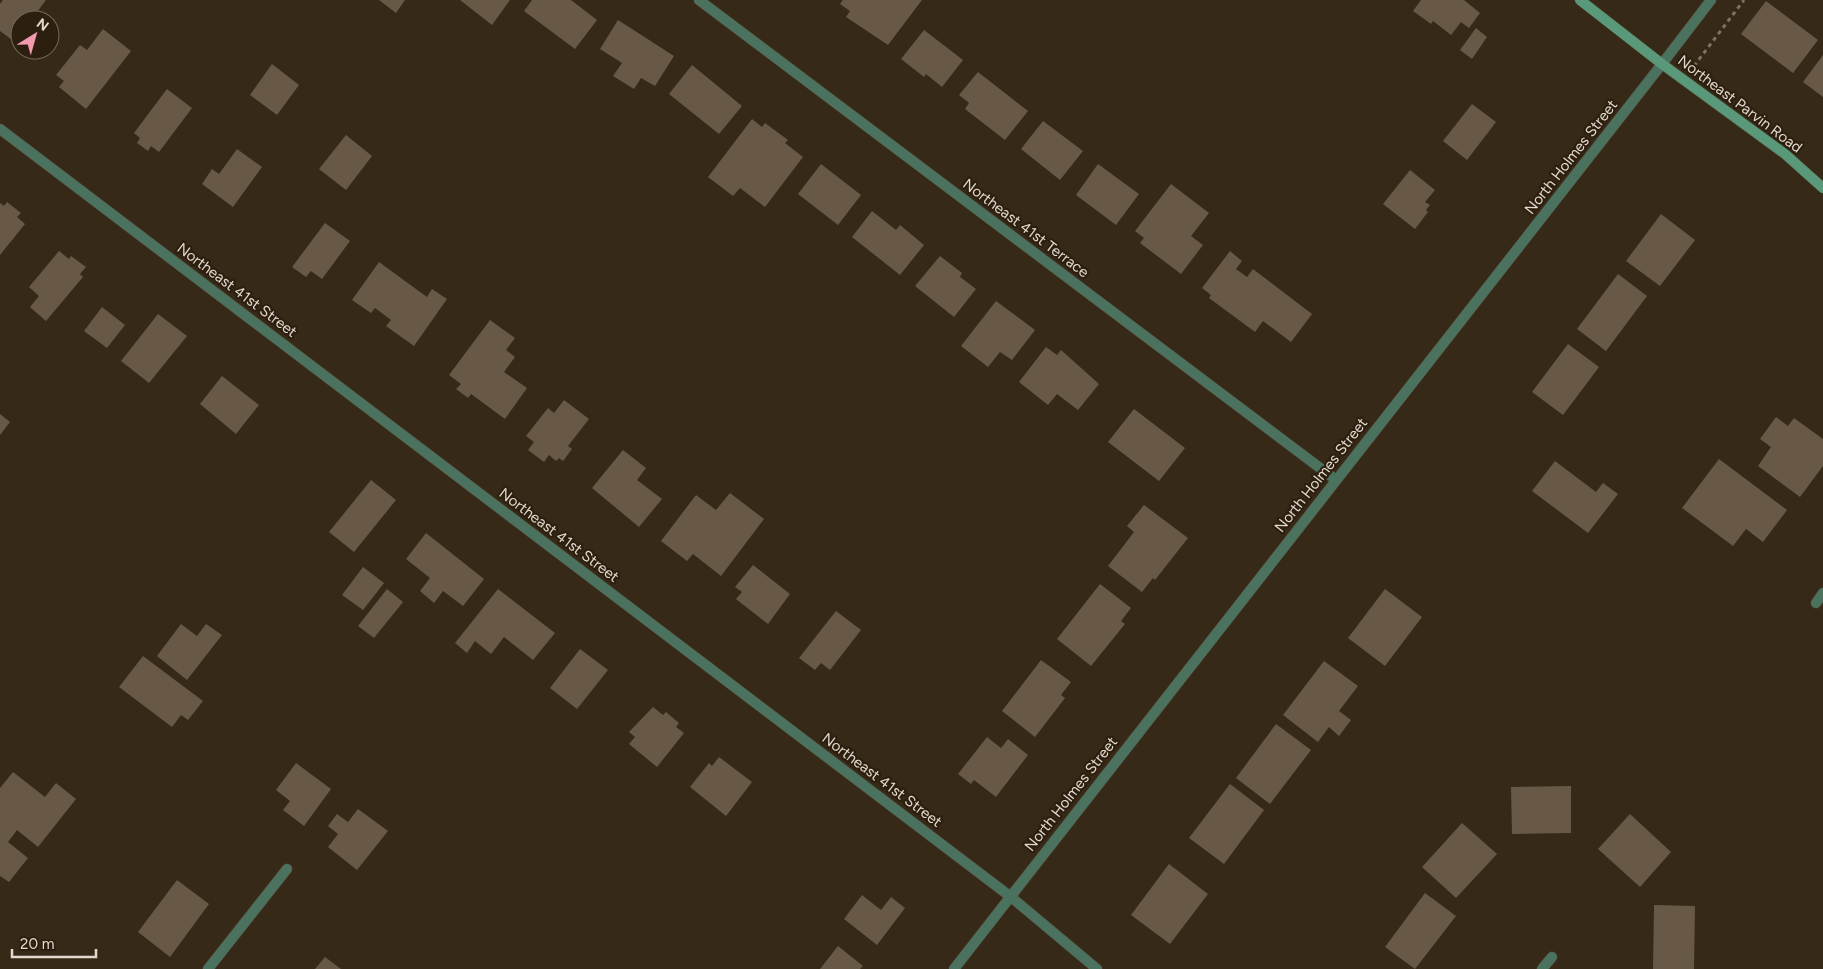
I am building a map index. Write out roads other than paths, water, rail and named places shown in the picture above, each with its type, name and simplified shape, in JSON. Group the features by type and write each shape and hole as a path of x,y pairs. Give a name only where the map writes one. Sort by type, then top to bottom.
{"main road":[{"name":"Northeast Parvin Road","path":"1580,0 1683,80 1785,154 1823,188"}],"street":[{"name":"Northeast 41st Terrace","path":"699,0 1336,480"},
{"name":"North Holmes Street","path":"954,969 1711,0"},
{"name":"Northeast 41st Street","path":"0,128 1011,897 1097,969"},
{"path":"1816,603 1823,593"},
{"path":"208,969 287,869"},
{"path":"1542,969 1552,957"}]}
